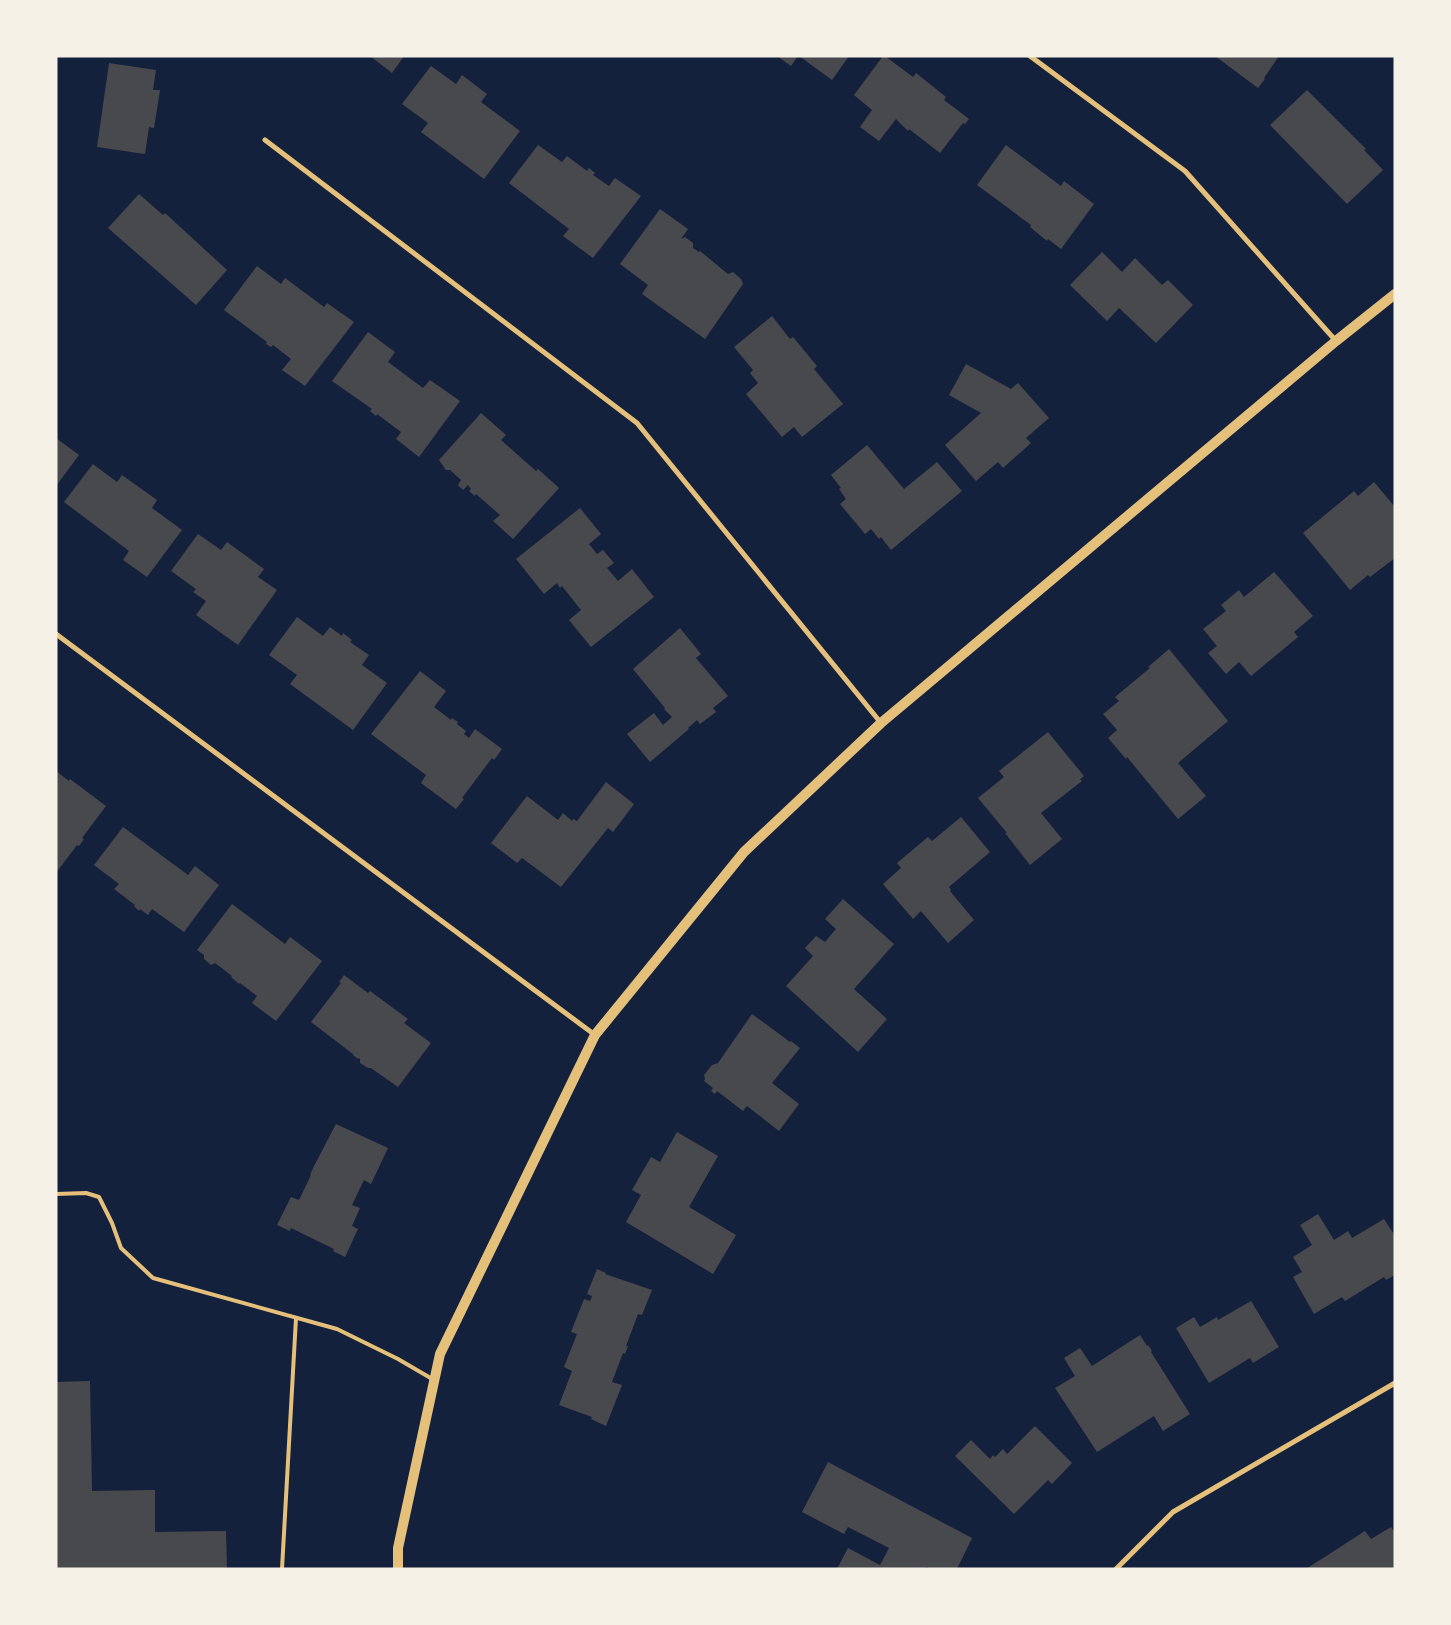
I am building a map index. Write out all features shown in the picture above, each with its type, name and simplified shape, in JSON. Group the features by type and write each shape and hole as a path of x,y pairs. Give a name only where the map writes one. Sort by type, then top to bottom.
{"main road":[{"path":"398,1569 398,1548 440,1354 595,1035 744,852 881,723 1336,341 1395,294"}],"street":[{"path":"1030,56 1186,171 1336,341"},
{"path":"265,140 637,423 881,723"},
{"path":"56,634 595,1035"},
{"path":"1116,1569 1173,1512 1395,1383"}],"lane":[{"path":"56,1194 86,1193 99,1197 112,1223 121,1248 153,1278 337,1329 398,1359 434,1380"},
{"path":"282,1569 296,1318"}],"building":[{"path":"370,56 404,56 392,73"},
{"path":"777,56 798,56 791,66"},
{"path":"799,56 849,56 832,80"},
{"path":"883,56 913,77 916,73 946,97 944,100 969,119 965,124 963,123 940,153 909,129 908,131 896,119 879,141 860,127 872,110 854,95"},
{"path":"1215,56 1279,56 1258,88"},
{"path":"109,63 156,70 153,90 160,90 154,128 149,127 145,154 97,147"},
{"path":"431,66 456,84 462,75 487,94 481,102 520,131 484,179 421,132 428,123 402,104"},
{"path":"1307,90 1366,149 1364,150 1383,170 1347,204 1270,125"},
{"path":"538,145 562,162 567,156 587,171 589,168 595,173 593,175 609,186 615,178 641,196 593,258 563,236 569,229 509,183"},
{"path":"1006,145 1061,186 1064,181 1094,204 1061,249 1048,239 1047,241 1030,227 1031,225 977,185"},
{"path":"139,194 163,215 165,213 227,270 196,305 108,228"},
{"path":"660,209 688,229 681,239 685,237 693,243 693,248 700,251 728,274 733,272 741,279 743,284 705,339 642,294 648,285 620,264"},
{"path":"1102,252 1122,272 1135,258 1162,285 1168,280 1193,305 1156,343 1119,308 1107,321 1070,285"},
{"path":"257,266 281,284 285,278 324,307 327,303 354,322 305,386 282,370 291,359 273,345 271,347 266,344 267,342 224,310"},
{"path":"772,316 790,339 793,337 817,366 814,369 843,404 802,437 794,427 782,437 746,394 758,383 750,373 753,370 734,347"},
{"path":"368,332 395,352 388,362 423,388 430,380 460,401 419,457 396,439 401,432 377,414 376,416 370,411 372,409 332,381"},
{"path":"966,364 1011,389 1018,383 1049,418 1026,438 1031,443 1003,468 998,462 976,481 945,445 981,413 949,395"},
{"path":"481,413 506,435 501,440 536,471 538,469 559,488 513,539 493,521 500,515 476,494 475,496 469,491 471,489 468,485 463,490 458,485 461,480 450,470 446,470 439,460"},
{"path":"56,438 79,455 56,486"},
{"path":"867,445 904,489 937,462 962,491 891,550 881,537 879,539 871,529 865,534 840,504 846,499 839,489 841,488 831,475"},
{"path":"93,464 117,482 122,475 157,500 152,508 182,530 147,577 123,560 129,551 64,502"},
{"path":"1374,482 1395,507 1395,558 1370,577 1368,575 1350,590 1303,533 1354,491 1358,496"},
{"path":"580,508 601,534 589,544 597,554 603,550 614,563 607,568 618,581 632,569 654,597 591,647 569,620 581,610 562,586 560,588 557,583 544,594 516,559"},
{"path":"198,534 221,550 227,542 264,569 258,577 277,590 238,645 196,615 206,601 193,592 196,589 171,571"},
{"path":"1274,572 1313,616 1294,632 1298,637 1251,676 1239,662 1226,674 1208,653 1217,646 1203,629 1226,611 1221,605 1239,590 1244,597"},
{"path":"297,617 323,636 330,627 342,636 343,633 352,640 350,642 369,655 362,665 387,683 353,730 290,684 297,675 269,655"},
{"path":"680,628 701,654 696,658 728,696 713,708 716,712 700,724 697,720 650,762 627,734 654,713 663,725 672,717 633,669"},
{"path":"1169,649 1228,721 1178,763 1206,796 1178,819 1127,757 1126,759 1108,738 1117,730 1103,714 1119,701 1115,697 1150,668 1148,667"},
{"path":"420,671 446,691 434,707 451,720 452,718 458,722 457,724 466,731 464,734 469,738 475,729 502,749 494,760 492,758 456,809 421,783 426,775 371,734"},
{"path":"1048,732 1084,776 1080,779 1082,781 1041,813 1062,839 1030,865 978,798 1004,777 999,771"},
{"path":"56,771 106,806 82,838 84,839 79,846 77,845 56,873"},
{"path":"606,782 634,804 613,832 608,828 561,887 522,858 517,863 491,843 527,796 558,820 563,813 572,821 573,819 577,821"},
{"path":"961,817 990,852 949,887 950,891 974,920 948,943 921,911 913,919 883,884 901,868 897,863 928,837 932,841"},
{"path":"123,827 188,875 195,866 219,885 184,932 152,909 148,915 140,909 139,911 135,905 114,889 119,884 94,865"},
{"path":"843,899 894,944 854,989 887,1019 858,1052 786,986 813,956 805,948 816,936 825,942 836,929 825,919"},
{"path":"232,904 285,944 290,937 322,961 276,1021 252,1003 257,996 239,984 215,963 211,965 204,959 204,955 197,950"},
{"path":"344,975 368,993 370,991 408,1019 404,1023 431,1043 398,1087 371,1068 360,1063 360,1059 311,1022 341,983 339,982"},
{"path":"752,1014 800,1048 772,1083 799,1104 779,1131 747,1106 743,1111 717,1091 715,1094 711,1091 713,1088 704,1081 704,1075 712,1065 718,1063"},
{"path":"336,1124 388,1148 371,1184 364,1180 352,1205 360,1208 352,1226 358,1229 345,1257 333,1251 334,1249 291,1228 290,1231 277,1225 291,1197 299,1200"},
{"path":"677,1132 718,1156 689,1207 736,1235 713,1274 626,1222 641,1195 632,1190 651,1157 660,1162"},
{"path":"1318,1214 1334,1240 1348,1231 1352,1238 1384,1219 1395,1236 1395,1275 1386,1280 1384,1277 1345,1301 1342,1297 1314,1314 1293,1277 1302,1272 1293,1257 1312,1245 1300,1225"},
{"path":"597,1269 605,1274 652,1290 642,1315 638,1314 626,1346 628,1346 625,1354 623,1353 612,1382 622,1385 606,1426 591,1419 592,1417 559,1405 572,1371 564,1367 577,1334 571,1332 584,1299 590,1301 592,1296 587,1294"},
{"path":"1251,1301 1279,1347 1253,1363 1250,1358 1209,1383 1176,1328 1194,1317 1200,1327 1217,1317 1218,1320"},
{"path":"1140,1335 1152,1351 1190,1414 1163,1431 1154,1416 1097,1452 1055,1388 1075,1376 1064,1358 1080,1348 1092,1366"},
{"path":"90,1381 92,1491 155,1490 155,1532 226,1531 227,1569 56,1569 56,1382"},
{"path":"1035,1426 1072,1463 1052,1484 1048,1480 1014,1514 955,1456 971,1440 990,1459 1003,1449 1007,1454"},
{"path":"828,1462 972,1538 957,1569 930,1569 926,1567 925,1569 837,1569 848,1548 880,1565 889,1548 848,1527 844,1534 802,1512"},
{"path":"1391,1527 1395,1533 1395,1569 1306,1569 1365,1531 1371,1539"}]}
